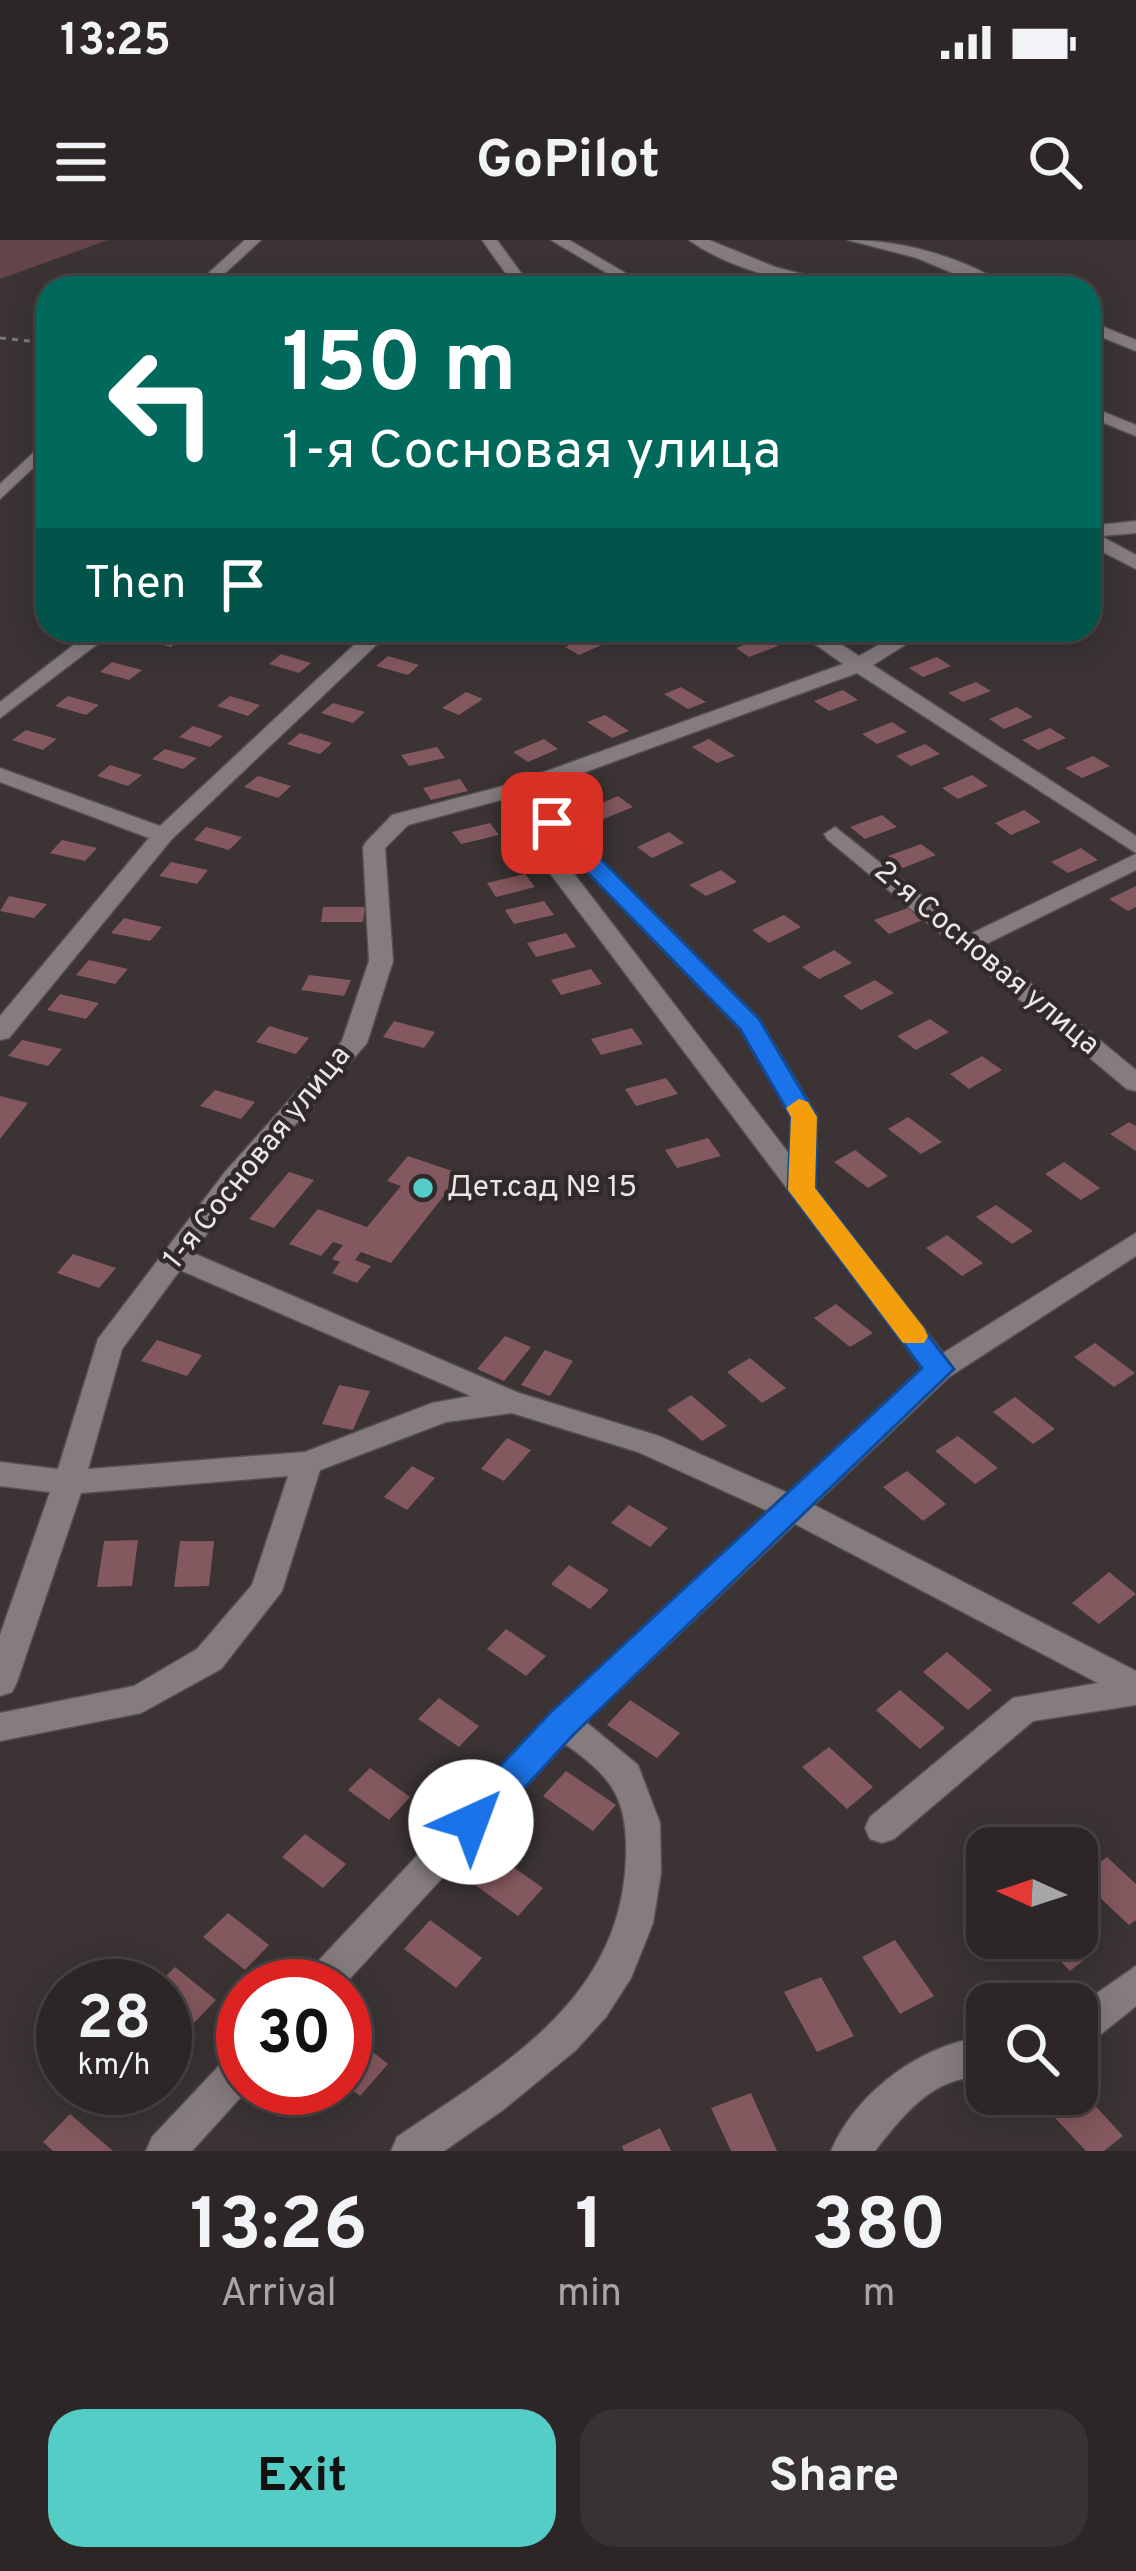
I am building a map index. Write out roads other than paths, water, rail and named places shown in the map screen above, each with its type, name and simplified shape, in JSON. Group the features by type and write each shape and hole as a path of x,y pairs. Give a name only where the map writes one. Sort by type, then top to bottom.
{"street":[{"path":"214,276 254,240"},
{"path":"489,240 515,276"},
{"path":"558,240 622,276"},
{"path":"696,240 796,276"},
{"path":"855,240 922,255 972,276"},
{"path":"1101,331 1136,346"},
{"path":"1101,416 1136,431"},
{"path":"0,494 36,456"},
{"path":"1101,533 1136,527"},
{"path":"1101,542 1136,563"},
{"path":"0,712 10,691 87,642"},
{"path":"0,1032 164,835 369,642"},
{"path":"824,642 1136,846"},
{"name":"1-я Сосновая улица","path":"0,1682 69,1482 108,1346 234,1178 354,1043 381,961 374,847 400,820 520,789 859,665 898,642"},
{"path":"0,775 164,835"},
{"path":"520,789 750,1025 804,1117 802,1190"},
{"path":"520,789 557,867 939,1369"},
{"name":"2-я Сосновая улица","path":"836,834 1136,1083"},
{"path":"968,944 1136,861"},
{"path":"344,1959 562,1724 939,1369 1136,1243"},
{"path":"175,1256 512,1402 648,1444 790,1508 1136,1689"},
{"path":"0,1474 69,1482 308,1463 443,1411 512,1402"},
{"path":"0,1727 141,1699 209,1659 266,1591 308,1463"},
{"path":"882,1828 1025,1708 1136,1689"},
{"path":"411,2151 550,2051 591,2009 604,1994 640,1908 646,1824 624,1773 562,1724"},
{"path":"1098,2013 1136,1983"},
{"path":"851,2151 897,2091 966,2056"},
{"path":"166,2151 216,2097"}],"place":[{"name":"Дет.сад № 15","path":"423,1188"}]}
